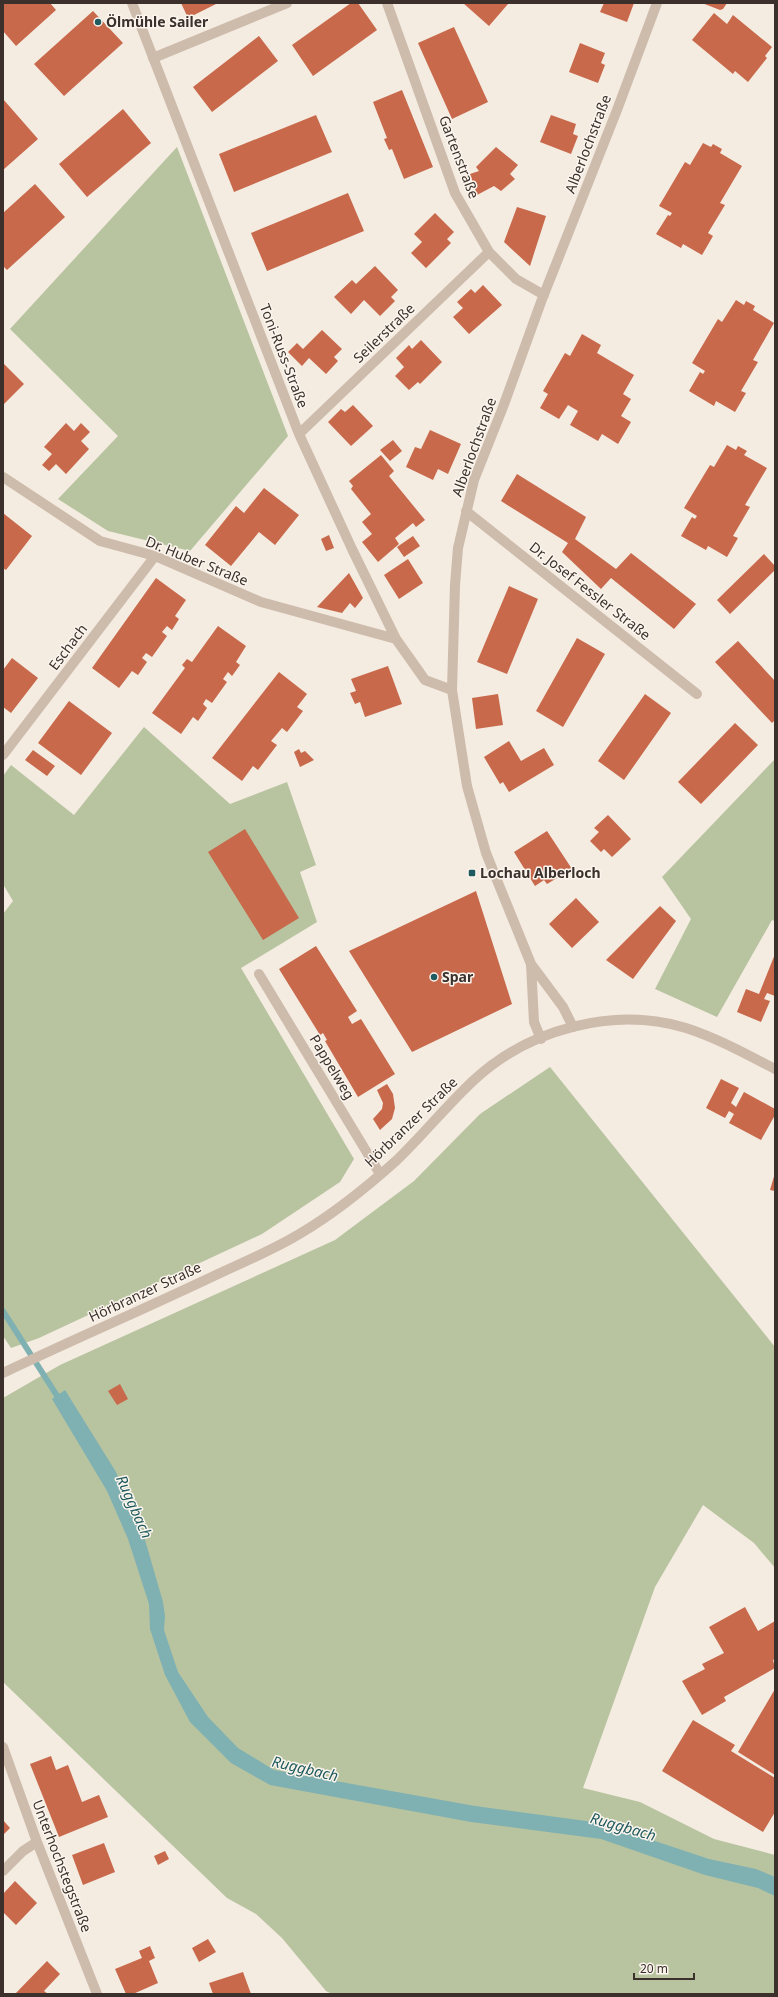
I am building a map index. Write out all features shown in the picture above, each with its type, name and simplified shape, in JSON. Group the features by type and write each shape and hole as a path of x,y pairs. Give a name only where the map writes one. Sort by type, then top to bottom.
{"street":[{"name":"Toni-Russ-Straße","path":"132,3 299,434 396,639 425,680 452,690"},
{"path":"153,58 287,3"},
{"name":"Alberlochstraße","path":"573,1027 563,1007 531,964 486,854 467,786 452,690 455,585 458,548 474,480 657,3"},
{"name":"Gartenstraße","path":"390,5 455,193 489,252 516,279 544,295"},
{"name":"Seilerstraße","path":"299,434 489,252"},
{"name":"Dr. Huber Straße","path":"3,477 100,542 155,556 261,602 396,639"},
{"name":"Dr. Josef Fessler Straße","path":"466,511 697,694"},
{"name":"Eschach","path":"3,754 155,556"},
{"name":"Alberlochstraße","path":"531,964 534,1022 541,1039"},
{"name":"Pappelweg","path":"259,974 380,1174"},
{"name":"Hörbranzer Straße","path":"3,1373 165,1299 301,1233 336,1209 380,1174 397,1159 476,1079 501,1060 527,1044 573,1027 604,1021 657,1022 685,1028 720,1042 775,1069"},
{"name":"Unterhochstegstraße","path":"3,1747 37,1842 97,1994"},
{"path":"3,1871 23,1851 37,1842"}],"green space":[{"path":"177,147 288,436 190,551 108,531 58,499 118,436 10,329"},
{"path":"144,727 230,804 287,782 316,865 300,872 317,922 241,968 354,1159 340,1182 262,1234 39,1338 11,1348 3,1336 3,914 13,901 3,884 3,776 11,765 74,815"},
{"path":"775,759 775,921 772,920 717,1017 655,989 691,919 662,877"},
{"path":"550,1067 775,1347 775,1568 754,1543 703,1505 655,1587 583,1788 640,1802 714,1839 775,1855 775,1994 332,1994 326,1991 282,1938 256,1914 227,1898 3,1682 3,1398 60,1365 335,1240 414,1181 480,1114"}],"water":[{"path":"65,1390 116,1472 143,1533 163,1602 165,1616 164,1630 178,1672 208,1717 238,1748 274,1770 475,1806 601,1823 709,1859 756,1869 775,1877 775,1896 758,1888 705,1875 601,1839 471,1822 270,1785 231,1763 190,1722 165,1675 150,1629 149,1604 128,1539 107,1491 52,1399"}],"building":[{"path":"3,3 50,3 56,10 16,46 3,31"},
{"path":"181,3 215,3 216,4 188,18"},
{"path":"351,3 358,3 377,30 313,76 292,45"},
{"path":"463,3 507,3 508,4 489,26"},
{"path":"604,3 634,3 627,22 600,12"},
{"path":"702,3 727,3 723,9 720,10"},
{"path":"93,11 123,43 64,96 34,64"},
{"path":"714,13 727,24 733,15 772,47 765,56 767,58 748,82 735,71 733,74 692,40"},
{"path":"454,27 488,102 452,119 418,43"},
{"path":"259,36 278,61 212,112 193,87"},
{"path":"580,43 605,53 601,63 605,65 598,83 569,72"},
{"path":"402,90 433,167 404,179 392,149 389,150 384,139 387,138 373,102"},
{"path":"3,99 38,139 3,170"},
{"path":"123,109 151,143 87,197 59,164"},
{"path":"316,115 332,152 234,192 219,154"},
{"path":"551,115 576,124 573,134 578,136 571,154 540,142"},
{"path":"703,143 711,147 713,144 722,149 720,153 742,166 720,203 725,205 708,233 713,236 702,255 683,244 681,248 656,234 668,215 670,216 672,213 659,206 685,162 690,165"},
{"path":"496,147 518,165 510,174 515,179 501,191 494,186 477,195 470,174 479,171 476,167"},
{"path":"35,184 65,217 7,270 3,266 3,213"},
{"path":"348,193 364,231 267,271 251,233"},
{"path":"517,207 546,216 530,266 504,242"},
{"path":"435,213 454,232 447,239 451,243 426,268 411,253 422,242 414,234"},
{"path":"375,266 398,290 391,297 395,301 380,316 364,300 351,314 334,297 352,280 356,284"},
{"path":"483,285 502,305 469,334 453,317 463,308 457,302 471,289 475,293"},
{"path":"736,300 744,305 746,301 755,306 753,310 774,323 753,360 758,362 741,391 746,393 735,412 716,401 714,406 689,391 700,372 703,374 705,371 692,363 718,319 722,322"},
{"path":"322,330 342,349 334,357 338,361 326,374 309,358 302,366 288,352 297,343 303,349"},
{"path":"582,334 601,345 597,353 634,375 623,394 631,399 621,416 631,422 618,444 602,434 598,441 570,425 578,411 568,405 559,419 540,408 548,394 543,391 565,353 570,356"},
{"path":"421,340 442,362 420,384 418,382 409,390 395,376 404,367 396,358 409,345 412,349"},
{"path":"3,363 24,384 3,405"},
{"path":"353,405 373,426 351,446 328,422 341,409 345,412"},
{"path":"66,423 74,431 81,423 90,432 81,441 89,449 66,474 56,464 49,471 42,465 52,454 44,447"},
{"path":"430,430 461,444 448,474 438,469 433,480 406,467 415,447 421,449"},
{"path":"393,440 402,451 390,461 380,450"},
{"path":"727,445 736,450 738,446 747,451 744,455 767,468 745,505 750,507 733,536 738,538 727,557 708,546 706,550 681,536 692,517 695,519 697,516 684,508 710,465 714,467"},
{"path":"381,455 394,471 389,476 425,520 416,527 413,523 395,538 399,544 378,562 362,542 372,534 362,522 371,514 351,489 353,486 349,481"},
{"path":"517,474 586,517 575,539 616,569 631,553 696,604 674,629 611,578 601,589 562,552 568,543 501,501"},
{"path":"264,488 299,515 275,545 259,532 231,566 205,545 236,506 244,513"},
{"path":"3,513 32,536 6,570 3,568"},
{"path":"329,535 334,548 326,551 321,539"},
{"path":"413,536 420,546 404,557 397,547"},
{"path":"764,554 775,566 775,570 730,614 717,600"},
{"path":"408,559 423,583 399,599 384,575"},
{"path":"349,573 363,598 355,608 350,603 342,613 317,607"},
{"path":"156,578 186,600 175,616 179,619 172,630 167,626 162,632 167,636 152,657 146,653 142,658 147,662 138,675 132,671 119,688 92,668"},
{"path":"509,586 538,599 507,674 477,662"},
{"path":"218,626 246,646 236,662 240,665 232,676 228,672 223,679 227,682 212,703 206,699 203,704 207,708 198,721 193,717 181,734 152,713 185,668 182,665 187,659 192,662"},
{"path":"577,638 605,654 563,727 536,711"},
{"path":"738,641 775,681 775,720 772,723 715,662"},
{"path":"12,658 38,678 11,713 3,707 3,670"},
{"path":"388,666 402,704 365,717 360,702 355,704 350,693 356,691 351,679"},
{"path":"279,672 307,694 297,707 303,711 287,732 282,728 271,741 277,745 258,770 253,766 242,781 212,758"},
{"path":"498,694 503,725 476,729 472,698"},
{"path":"645,694 671,713 624,780 598,761"},
{"path":"69,701 112,733 81,775 38,743"},
{"path":"735,723 758,745 701,804 678,782"},
{"path":"509,741 521,761 544,748 554,765 509,792 503,782 500,784 484,757"},
{"path":"299,749 301,753 305,751 314,760 300,767 294,752"},
{"path":"33,750 55,766 47,776 25,760"},
{"path":"608,815 631,839 612,857 604,849 601,852 590,841 599,832 594,828"},
{"path":"245,829 299,918 263,940 208,852"},
{"path":"547,831 572,869 547,884 544,880 535,886 514,852"},
{"name":"Spar","path":"476,891 512,1004 412,1052 349,951"},
{"path":"576,898 599,922 572,948 549,924"},
{"path":"660,906 676,921 633,979 606,960"},
{"path":"316,946 357,1011 348,1017 352,1024 361,1019 395,1074 358,1097 325,1041 327,1040 323,1033 320,1035 279,969"},
{"path":"775,954 775,996 767,993 764,999 770,1001 761,1022 737,1012 746,989 759,994"},
{"path":"721,1079 739,1088 731,1103 736,1107 744,1092 775,1109 775,1115 761,1140 729,1123 734,1114 729,1111 725,1118 706,1108"},
{"path":"387,1084 393,1094 395,1108 392,1119 380,1130 373,1119 382,1109 383,1103 377,1090"},
{"path":"775,1173 775,1191 770,1190"},
{"path":"120,1384 128,1399 117,1405 108,1391"},
{"path":"745,1607 758,1631 775,1621 775,1659 773,1660 775,1668 724,1697 726,1701 702,1715 682,1681 705,1669 702,1664 724,1653 709,1627"},
{"path":"775,1689 775,1775 738,1752"},
{"path":"693,1720 735,1745 731,1751 775,1778 775,1812 763,1832 662,1771"},
{"path":"51,1756 56,1770 68,1765 82,1802 99,1795 108,1817 59,1837 30,1764"},
{"path":"3,1820 10,1828 3,1835"},
{"path":"104,1843 115,1872 83,1885 72,1855"},
{"path":"165,1851 169,1859 158,1865 154,1856"},
{"path":"15,1881 37,1903 16,1925 3,1912 3,1894"},
{"path":"208,1939 216,1952 199,1962 192,1948"},
{"path":"150,1946 155,1958 149,1961 158,1983 133,1994 126,1994 115,1969 142,1958 139,1951"},
{"path":"47,1961 60,1974 44,1991 48,1994 15,1994"},
{"path":"243,1972 251,1994 213,1994 209,1983"}],"waterway":[{"name":"Ruggbach","path":"3,1311 61,1402"}],"place":[{"name":"Ölmühle Sailer","path":"98,22"},
{"name":"Lochau Alberloch","path":"472,873"},
{"name":"Spar","path":"434,977"}]}
